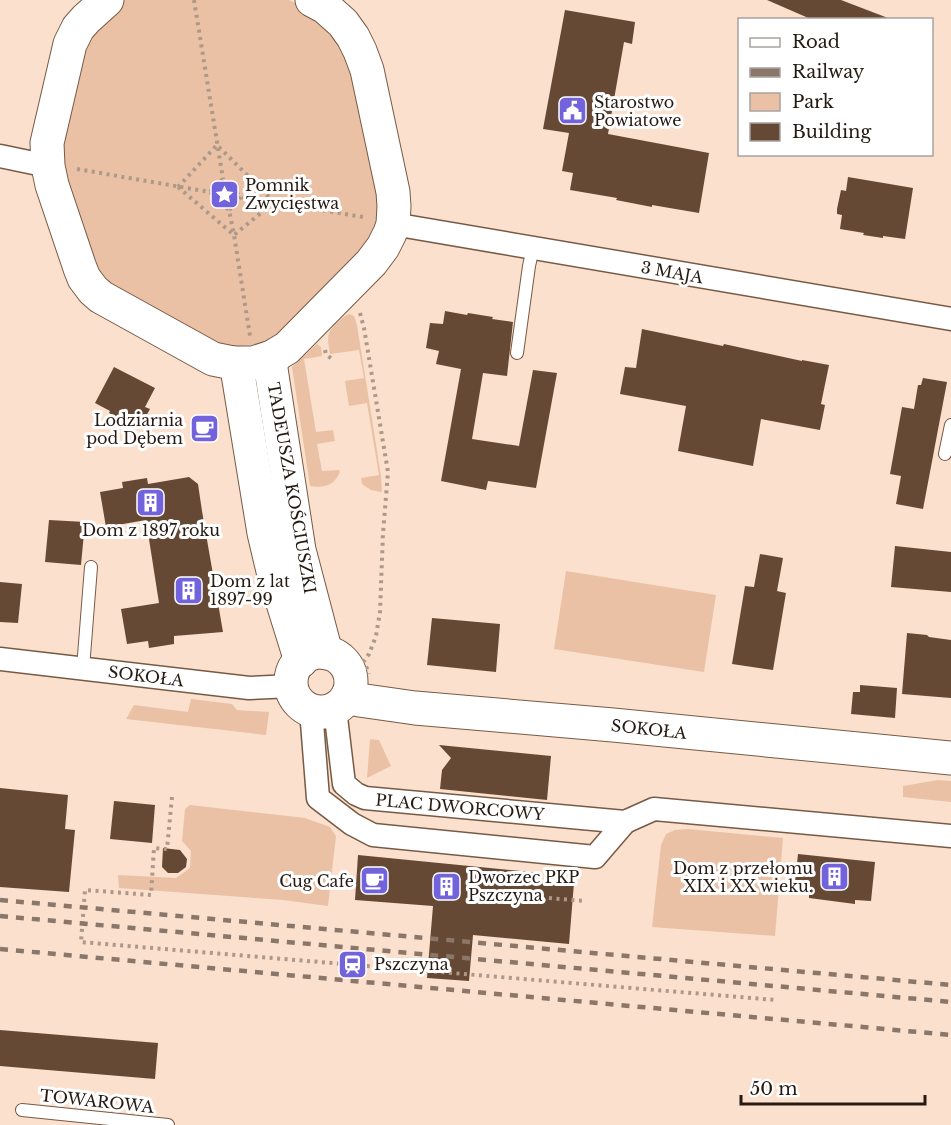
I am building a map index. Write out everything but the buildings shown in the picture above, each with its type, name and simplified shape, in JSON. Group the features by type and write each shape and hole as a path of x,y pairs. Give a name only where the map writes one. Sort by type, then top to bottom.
{"street":[{"path":"60,167 47,143 70,44 78,28 107,0"},
{"path":"60,167 52,185 80,268 87,282 101,297 207,356 219,360 286,348 371,263 385,243 380,224 394,206 393,192 365,64 353,37 345,26 330,11 312,0"},
{"path":"0,156 60,167"},
{"name":"3 MAJA","path":"380,224 951,319"},
{"name":"TADEUSZA KOŚCIUSZKI","path":"252,355 238,374 269,558 319,686"},
{"name":"SOKOŁA","path":"0,659 249,688 319,686 359,700 415,708 951,758"},
{"path":"319,686 318,798 352,824 373,835 595,857 625,822"},
{"name":"PLAC DWORCOWY","path":"319,686 344,784 365,798 625,822 654,809 951,836"}],"lane":[{"path":"517,353 533,248"},
{"path":"945,454 951,425"},
{"path":"83,668 91,567"},
{"name":"TOWAROWA","path":"22,1110 168,1125"}],"path":[{"path":"194,0 223,179 241,197 363,217 380,224"},
{"path":"178,187 217,145"},
{"path":"217,145 274,202"},
{"path":"60,167 210,192 229,210 252,355"},
{"path":"210,192 223,179"},
{"path":"178,187 234,235"},
{"path":"229,210 241,197"},
{"path":"234,235 274,202"},
{"path":"356,307 364,328 388,472 382,533 380,612 376,636 364,661"},
{"path":"172,797 167,849 154,848 151,895 85,890 81,942 775,1000"},
{"path":"549,898 584,901"}],"green space":[{"path":"124,0 289,0 310,11 350,55 381,198 380,215 366,248 291,325 269,341 232,347 217,344 109,287 96,273 63,181 59,135 76,67 94,30"},
{"path":"349,314 354,316 357,325 382,492 371,490 362,484 361,478 379,475 367,403 349,406 345,381 364,378 359,350 330,354 329,334 338,322"},
{"path":"317,344 321,347 322,356 304,359 316,432 333,430 335,441 317,444 322,471 339,470 340,472 332,483 320,487 310,486 292,367"},
{"path":"566,571 716,595 704,672 554,649"},
{"path":"191,699 232,704 237,710 269,712 266,735 126,719 134,705 188,712"},
{"path":"370,739 379,740 391,766 367,778"},
{"path":"938,780 951,781 951,802 903,797 903,786"},
{"path":"190,805 305,818 330,827 336,836 328,906 283,900 119,888 118,875 176,878 190,868 191,851 182,841 185,809"},
{"path":"688,829 783,838 775,936 652,927 661,845 666,834 675,830"}],"railway":[{"path":"0,900 951,985"},
{"path":"0,916 951,1002"},
{"path":"0,949 951,1035"}],"place":[{"name":"Starostwo Powiatowe","path":"573,111"},
{"name":"Pomnik Zwycięstwa","path":"224,194"},
{"name":"Lodziarnia pod Dębem","path":"204,429"},
{"name":"Dom z 1897 roku","path":"151,502"},
{"name":"Dom z lat 1897-99","path":"189,590"},
{"name":"Dom z przełomu XIX i XX wieku.","path":"834,877"},
{"name":"Cug Cafe","path":"375,881"},
{"name":"Dworzec PKP Pszczyna","path":"447,886"},
{"name":"Pszczyna","path":"353,964"}]}
